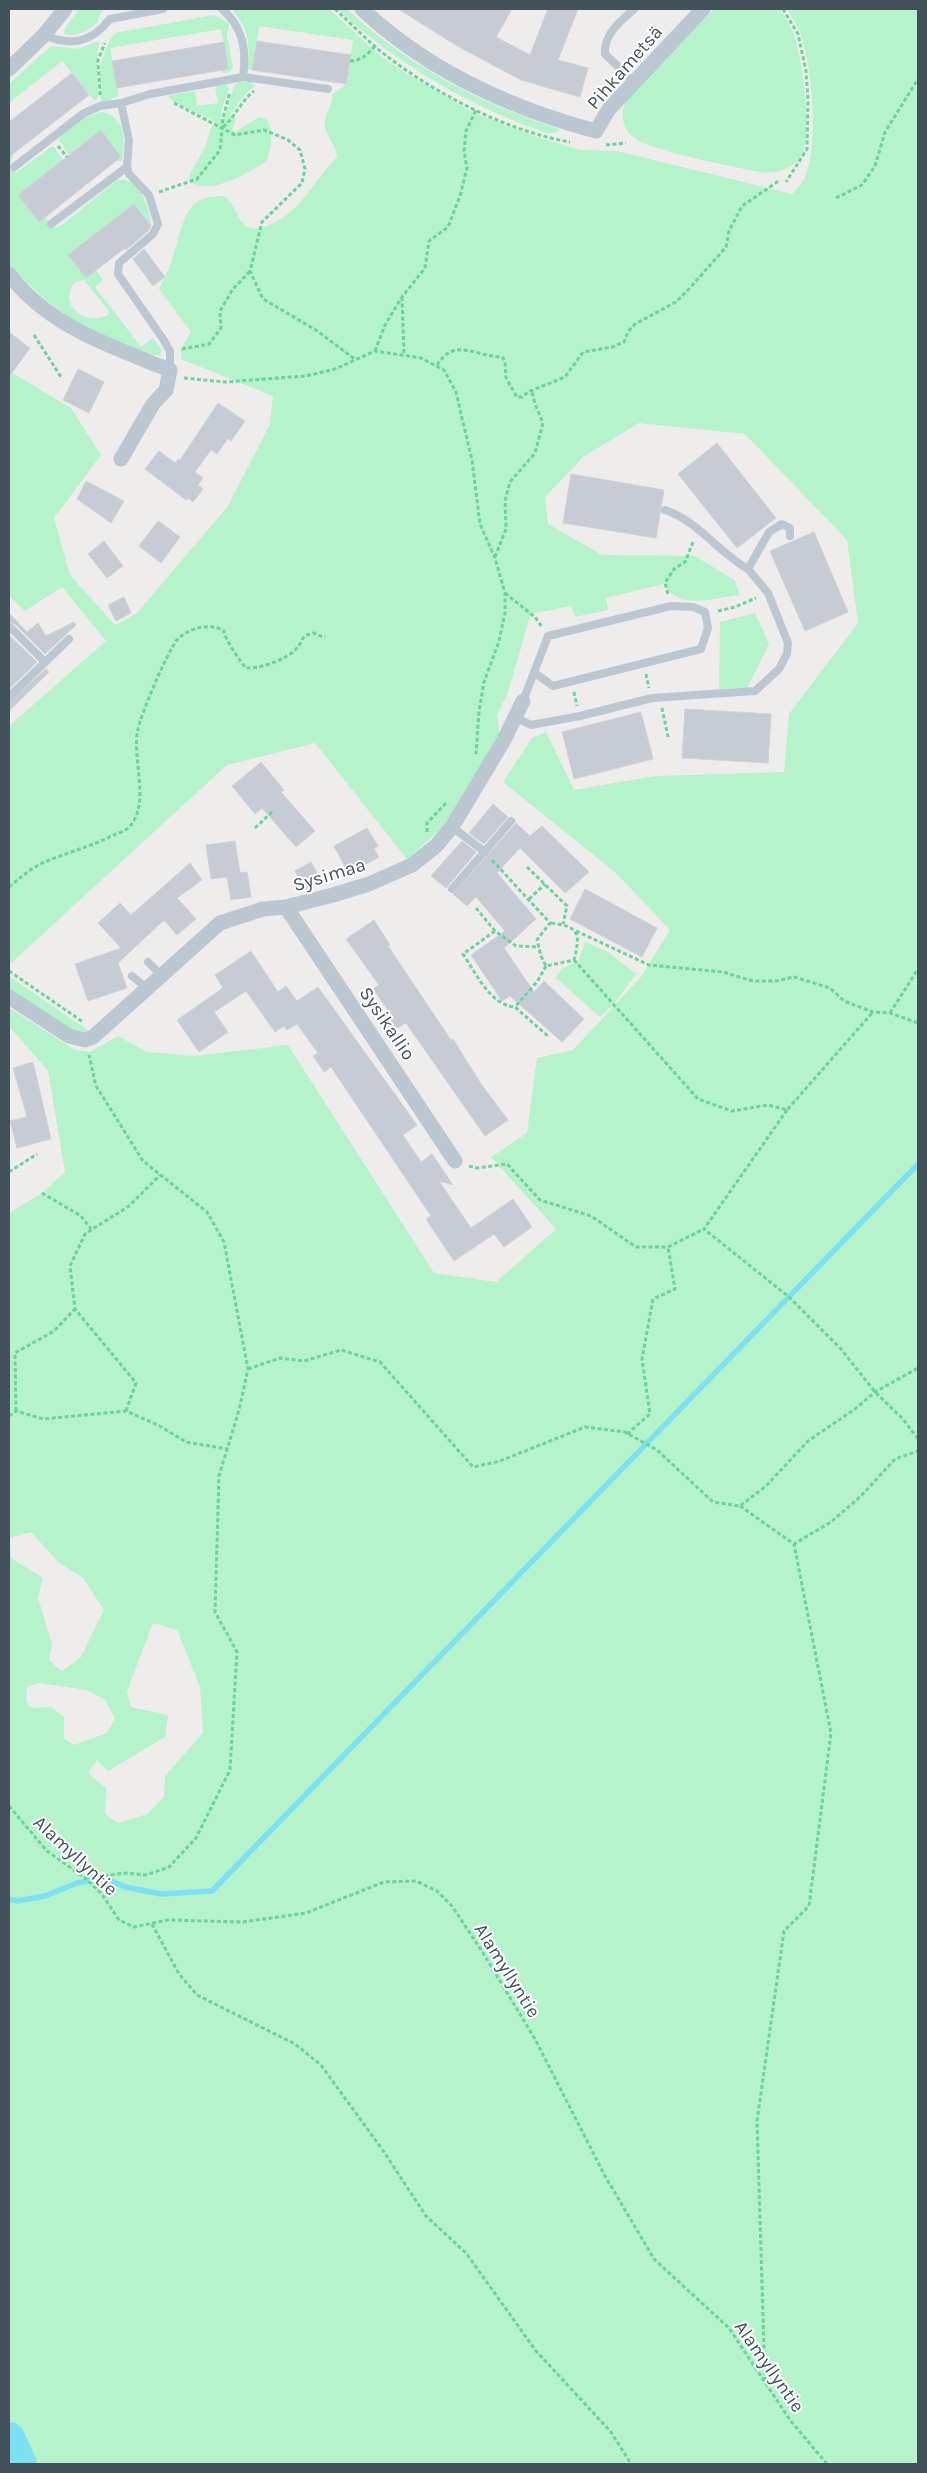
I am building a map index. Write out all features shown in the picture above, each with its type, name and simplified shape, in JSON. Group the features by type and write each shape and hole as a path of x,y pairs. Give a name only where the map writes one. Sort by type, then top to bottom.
{"street":[{"path":"9,69 44,35 65,9"},
{"name":"Pihkametsä","path":"362,9 384,30 444,71 527,110 596,131 609,109 704,9"},
{"path":"9,274 35,302 89,338 169,374 166,390 153,404 121,459"},
{"name":"Sysimaa","path":"84,1040 100,1033 220,923 263,910 286,907 369,884 412,865 436,846 452,828 504,740 523,701"},
{"name":"Sysikallio","path":"286,907 455,1162"},
{"path":"9,997 69,1036 84,1040"}],"lane":[{"path":"44,35 63,40 86,39 101,31 110,19 163,9"},
{"path":"222,9 232,17 242,35 246,56 243,77"},
{"path":"634,9 609,34 604,44 605,54 634,82"},
{"path":"14,167 84,113 100,106 120,103 150,94 243,77 328,89"},
{"path":"120,103 129,140 127,167 129,174 149,195 156,213 157,229 119,263 118,274 170,351 169,374"},
{"path":"51,224 127,167"},
{"path":"515,717 532,725 580,716 659,697 755,691 779,669 787,654 788,643 785,631 768,592 748,569 729,558 690,521 665,510"},
{"path":"748,569 769,532 782,524 790,528 790,536"},
{"path":"523,701 548,636 671,606 694,607 704,612 708,628 702,649 553,686 535,673"},
{"path":"9,630 11,628 45,662"},
{"path":"9,697 69,639"},
{"path":"452,889 511,821"},
{"path":"452,828 485,852"},
{"path":"148,962 162,976"},
{"path":"132,976 148,989"}],"path":[{"path":"782,9 798,34 806,71 808,100 807,149 786,182"},
{"path":"100,106 98,60 107,39"},
{"path":"350,60 359,60 366,56 375,46"},
{"path":"149,195 197,179 220,150 222,128 234,78"},
{"path":"836,198 862,185 875,166 885,132 918,79"},
{"path":"222,128 230,122 237,108 248,95 266,80"},
{"path":"150,94 187,108 235,134 264,130 288,140 300,150 306,169 302,183 262,222 250,271 233,288 220,310 221,328 209,344 170,351"},
{"path":"375,351 385,325 402,297 425,268 429,242 448,227 460,196 467,168 464,151 466,131 476,110"},
{"path":"437,365 443,355 454,349 462,348 472,353 502,357 505,361 506,378 518,397 522,397 565,377 583,352 613,347 624,342 635,324 676,302 726,246 729,231 742,206 780,180"},
{"path":"250,271 262,299 316,330 356,360"},
{"path":"402,297 404,354"},
{"path":"34,335 62,377"},
{"path":"169,374 225,382 260,381 316,374 335,369 375,351 404,354 437,365 444,370 456,392 472,460 480,524 495,558 505,593 505,613 499,640 484,682 480,701 476,758"},
{"path":"495,558 506,528 505,502 510,482 535,453 543,423 534,404 532,392"},
{"path":"665,583 674,568 685,562 692,547 696,526"},
{"path":"505,593 534,617 548,636"},
{"path":"704,612 734,607 761,596"},
{"path":"9,887 28,871 46,862 81,850 128,828 136,813 140,798 135,750 138,728 153,690 177,641 187,632 206,626 218,627 224,631 223,635 227,643 233,647 246,668 255,668 271,663 295,650 306,635 314,633 325,638"},
{"path":"571,682 580,716"},
{"path":"659,697 668,738"},
{"path":"436,846 427,835 427,824 452,796"},
{"path":"255,828 273,811"},
{"path":"485,852 550,923 563,924 649,965 723,972 753,980 776,981 794,977 830,988 844,1001 873,1012 890,1013 918,1023"},
{"path":"527,867 567,906 563,924"},
{"path":"529,899 545,884"},
{"path":"476,908 495,931 516,946 539,947"},
{"path":"546,966 538,940 550,923"},
{"path":"495,931 463,954 488,991 504,1006 514,1007 549,1037"},
{"path":"574,960 579,939 576,931"},
{"path":"514,1007 537,982 546,966 574,960"},
{"path":"574,960 698,1099 732,1111 768,1104 787,1110"},
{"path":"890,1013 918,969"},
{"path":"9,971 100,1033"},
{"path":"455,1162 478,1168 507,1164 540,1200 591,1216 636,1247 668,1247 704,1229 787,1110 873,1012"},
{"path":"84,1040 96,1086 143,1161 207,1212 224,1242 248,1369 240,1410 219,1476 215,1612 237,1652 230,1770 196,1838 170,1867 146,1875 126,1873 85,1878"},
{"path":"9,1172 37,1154"},
{"path":"126,1411 136,1383 75,1309 70,1266 85,1234 129,1206 160,1175"},
{"path":"42,1193 82,1216 91,1230"},
{"path":"704,1229 789,1297 841,1350 875,1392 903,1419 918,1439"},
{"path":"627,1434 650,1414 642,1359 653,1299 674,1290 668,1247"},
{"path":"16,1411 15,1354 54,1331 75,1309"},
{"path":"248,1369 280,1358 304,1360 341,1350 380,1362 474,1467 500,1461 586,1427 627,1434 657,1450 713,1502 740,1506 794,1544 831,1733 809,1906 784,1931 757,2121 766,2383"},
{"path":"740,1506 766,1486 808,1441 855,1410 875,1392 918,1368"},
{"path":"16,1411 44,1420 126,1411 158,1425 186,1442 228,1448"},
{"path":"9,1416 16,1411"},
{"path":"794,1544 831,1522 860,1497 895,1459 918,1451"},
{"name":"Alamyllyntie","path":"9,1806 47,1851 85,1878 101,1893 119,1920 134,1927 168,1920 243,1922 306,1912 384,1882 416,1881 437,1891 457,1914 535,2039 605,2176 654,2259 729,2328 790,2420 827,2464"},
{"path":"152,1924 179,1974 198,1995 295,2044 321,2065 384,2152 426,2216 466,2253 536,2351 611,2432 631,2464"}],"green space":[{"path":"79,9 104,9 98,18 98,22 87,30 74,35 64,34 65,28"},
{"path":"236,9 329,9 382,57 472,112 534,136 580,150 617,151 792,194 802,183 808,168 813,130 813,108 804,47 799,29 787,9 918,9 918,2464 9,2464 9,1213 42,1193 65,1172 48,1071 9,1026 9,1008 75,1050 90,1052 118,1036 147,1052 192,1056 288,1045 434,1273 496,1282 556,1229 491,1157 527,1133 537,1058 573,1050 641,977 670,930 617,874 503,782 532,738 546,732 574,790 656,776 784,772 789,714 858,623 847,540 745,434 639,423 583,457 545,497 548,524 602,555 695,556 734,580 740,595 698,601 688,600 679,598 663,584 606,598 608,610 575,617 571,606 531,614 507,695 497,715 500,738 447,824 407,859 315,743 227,765 9,965 9,726 106,641 62,587 25,611 9,596 9,371 71,408 101,455 54,518 70,575 115,625 137,613 228,506 270,424 273,396 181,359 181,349 191,332 159,289 172,260 185,217 189,210 201,200 221,196 228,199 243,223 248,227 267,226 279,220 298,205 337,157 335,148 326,131 325,123 332,95 346,84 353,40 259,26 252,70 247,69 248,39 243,24 233,12","holes":["31,1532 58,1562 83,1578 104,1610 81,1657 62,1671 49,1660 52,1644 38,1598 43,1578 11,1558 10,1538","153,1623 177,1630 200,1687 203,1733 165,1776 164,1797 147,1814 118,1823 105,1814 106,1788 88,1773 97,1760 108,1771 165,1737 168,1715 131,1707 127,1691","39,1683 87,1690 105,1700 115,1718 107,1733 74,1745 64,1738 64,1717 51,1707 32,1708 26,1701 27,1687"]},
{"path":"337,9 347,9 395,48 447,81 502,108 559,129 559,131 550,134 464,98 437,83 386,49"},
{"path":"714,9 780,9 792,29 803,75 806,129 802,154 794,164 784,170 759,172 692,158 641,142 633,137 626,128 623,111 629,96"},
{"path":"214,15 229,23 227,36 233,67 230,72 223,73 221,70 228,68 221,29 110,48 119,95 106,102 101,102 99,83 101,66 106,49 115,33"},
{"path":"99,41 97,61 98,98 95,101 62,61 9,103 9,84 51,46 78,49"},
{"path":"239,82 251,82 255,85 242,98 230,116 234,115 236,119 232,130 235,132 259,117 266,119 269,123 271,139 267,161 230,181 199,186 190,182 189,176 206,145 210,130 215,122 182,106 168,96 195,91 197,106 218,103 215,87 226,84 229,89 221,112 222,119 225,117 234,86"},
{"path":"101,112 115,118 122,130 124,145 122,161 116,161 121,157 101,130 69,155 59,140 62,135 77,122"},
{"path":"9,146 14,153 9,168"},
{"path":"51,147 54,147 63,160 18,195 38,222 45,217 54,228 62,225 117,180 125,180 132,183 138,188 146,203 152,227 134,204 68,255 86,278 96,270 103,280 95,287 141,347 153,338 161,349 161,356 116,342 78,323 43,297 9,264 9,168 17,172","holes":["84,280 109,311 108,315 100,318 91,318 76,312 69,299 70,291 75,282"]},
{"path":"755,613 769,644 747,688 719,689 720,622"},
{"path":"585,942 608,952 636,974 613,1005 600,1017 556,978 562,968 578,962"},
{"path":"9,976 89,1031 70,1029 48,1017 9,989"}],"building":[{"path":"398,9 512,9 496,37 530,55 548,9 578,9 558,60 588,68 580,97 521,80 459,47"},
{"path":"257,41 351,55 346,84 252,70"},
{"path":"224,42 228,69 117,88 112,61"},
{"path":"72,73 89,95 9,157 9,122"},
{"path":"101,130 121,157 39,222 18,195"},
{"path":"134,204 151,226 149,230 126,250 125,248 86,278 68,255"},
{"path":"144,249 165,277 153,286 133,259"},
{"path":"9,332 30,348 9,377"},
{"path":"78,369 104,382 89,413 63,400"},
{"path":"218,403 245,421 231,441 228,438 217,454 211,450 195,472 203,478 198,485 203,489 193,502 188,498 186,500 145,469 159,451 175,463 178,459 180,460"},
{"path":"717,443 776,518 737,548 678,474"},
{"path":"571,474 664,490 656,538 563,523"},
{"path":"86,481 124,501 111,523 77,499"},
{"path":"158,521 180,537 161,563 139,546"},
{"path":"814,532 848,612 805,631 770,551"},
{"path":"104,541 123,566 107,578 88,554"},
{"path":"124,597 131,613 116,621 108,605"},
{"path":"9,613 27,632 38,623 46,636 74,622 76,625 45,654 15,624 9,623"},
{"path":"9,636 37,662 9,689"},
{"path":"46,669 49,672 9,711 9,702"},
{"path":"685,709 771,714 768,763 682,758"},
{"path":"641,712 653,759 574,779 562,732"},
{"path":"261,762 284,790 281,792 315,831 296,847 262,808 255,814 232,786"},
{"path":"493,804 508,817 484,844 469,833"},
{"path":"516,823 530,836 542,826 589,872 565,893 520,848 497,873 536,919 504,948 534,992 544,981 584,1019 562,1042 510,996 502,1001 471,955 505,931 476,897 467,906 453,894"},
{"path":"367,828 378,846 374,849 379,857 349,874 334,846"},
{"path":"235,841 240,873 247,872 251,897 231,900 227,877 211,879 206,845"},
{"path":"462,841 476,852 446,888 431,876"},
{"path":"311,862 322,882 306,891 295,871"},
{"path":"190,863 202,880 177,898 196,919 177,935 164,920 118,963 127,988 88,1001 75,964 121,948 98,923 120,903 131,915"},
{"path":"585,889 657,928 642,957 570,919"},
{"path":"374,920 390,945 388,946 451,1040 453,1039 481,1084 508,1120 485,1136 406,1023 392,1031 381,1014 388,1010 373,989 379,985 346,939"},
{"path":"251,951 278,992 286,986 297,1001 318,987 417,1125 403,1135 421,1162 432,1154 453,1185 439,1181 471,1228 513,1199 532,1227 504,1247 494,1234 454,1261 426,1219 431,1216 331,1067 324,1072 313,1056 318,1053 297,1024 287,1030 284,1026 275,1032 246,991 214,1012 228,1032 199,1052 177,1020 223,988 215,975"},
{"path":"33,1062 51,1139 17,1148 10,1121 27,1117 13,1068"}],"waterway":[{"path":"9,1899 17,1901 45,1896 77,1883 105,1878 125,1887 161,1894 212,1891 918,1164"},
{"path":"9,2438 21,2464"}]}
